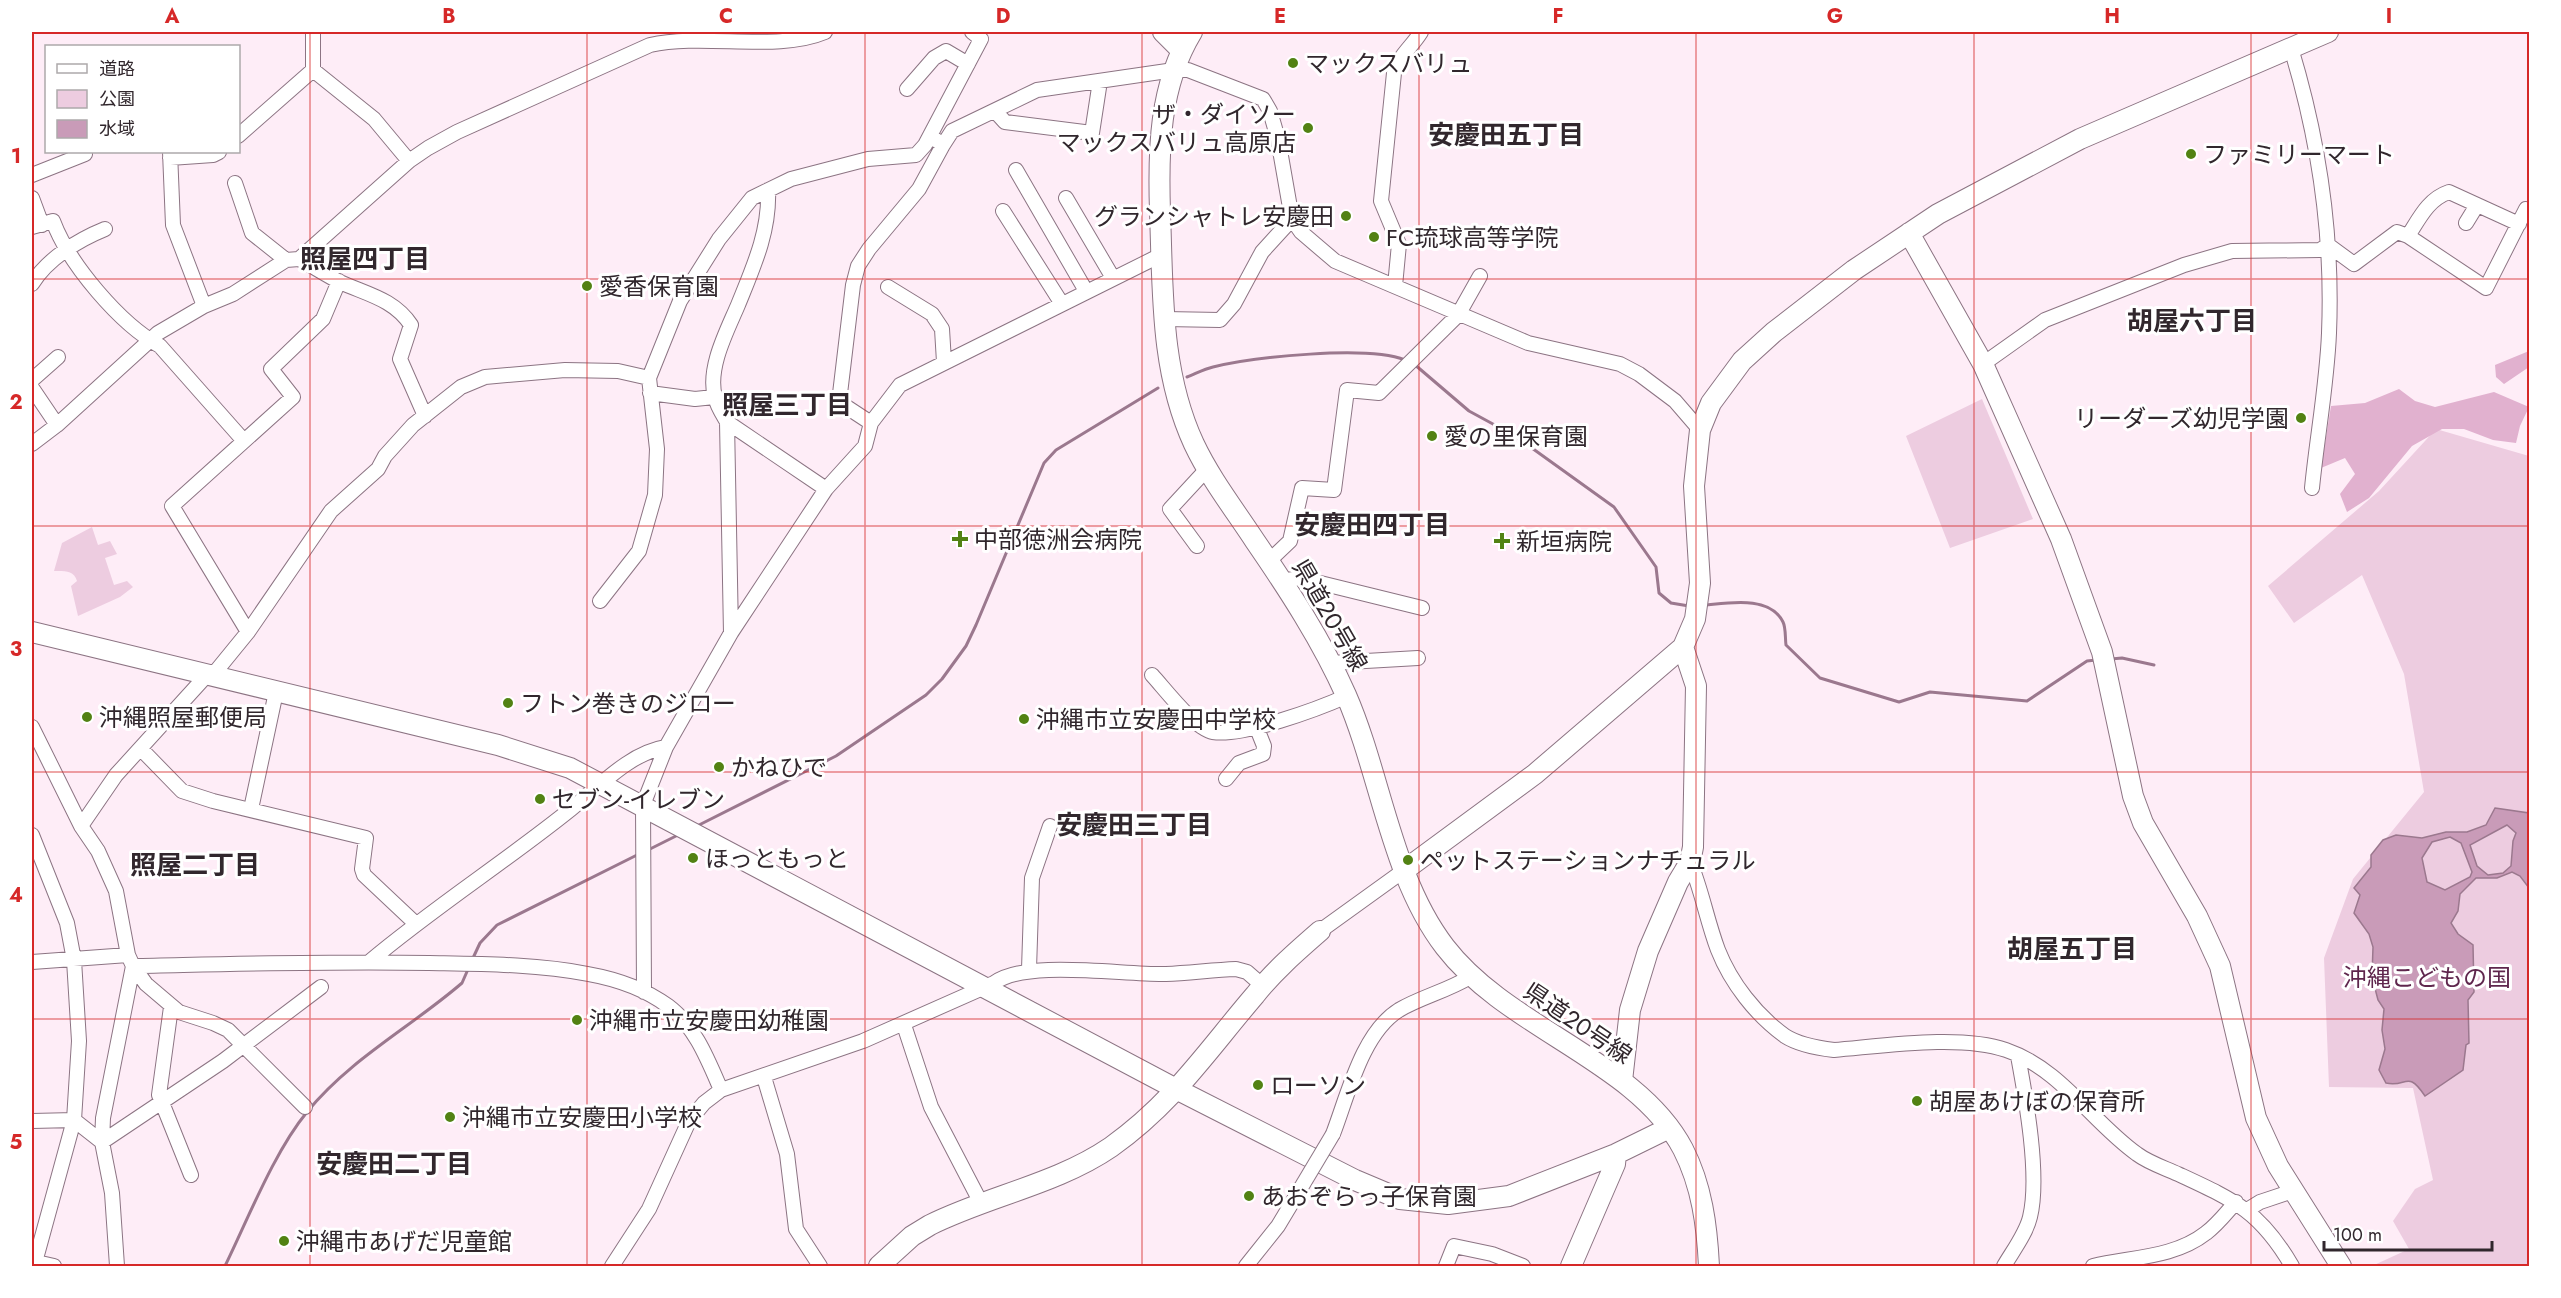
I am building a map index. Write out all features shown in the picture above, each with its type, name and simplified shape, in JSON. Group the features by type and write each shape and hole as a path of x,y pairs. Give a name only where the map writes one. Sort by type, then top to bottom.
{"street":[{"path":"240,134 313,70 314,32"},
{"path":"32,444 57,425 151,341 204,306 233,294 293,259 409,161 457,132 650,45 675,39 792,38 825,32"},
{"path":"600,601 639,551 655,495 657,449 649,386 680,301 719,239 746,205 768,190 791,179 868,159 910,157 925,145 981,39 972,32"},
{"path":"1163,32 1181,50"},
{"name":"県道20号線","path":"1192,32 1181,50 1174,70 1161,127 1159,183 1161,255 1171,376 1194,444 1207,469 1269,561 1331,663 1347,696 1406,869 1427,921 1470,977 1518,1014 1622,1081 1669,1128 1688,1161 1701,1199 1707,1227 1709,1266"},
{"path":"1395,286 1400,244 1381,201 1394,73 1399,56 1413,44 1421,32"},
{"path":"879,1266 912,1236 930,1225 1051,1176 1108,1149 1133,1130 1178,1090 1263,986 1320,930 1535,774 1683,647 1697,606 1700,583 1694,486 1700,430 1711,403 1742,361 1774,332 1854,270 1938,214 2080,139 2295,41 2328,32"},
{"path":"2295,41 2320,169 2328,245 2330,334 2312,488"},
{"path":"907,88 934,58 946,51 968,63"},
{"path":"313,70 374,119 409,161"},
{"path":"871,423 839,402 852,285 858,266 868,249 920,189 952,131 1037,90 1174,70 1188,70 1263,99 1270,111 1278,139 1292,219 1301,232 1335,261 1528,343 1620,364 1640,374 1674,401 1700,430"},
{"path":"995,111 1005,122 1092,133 1100,81"},
{"path":"929,136 944,145"},
{"path":"204,306 174,225 170,155 213,155 217,153"},
{"path":"32,175 85,154"},
{"path":"1016,170 1086,291"},
{"path":"235,183 252,233 293,259 339,282 370,292 392,305 411,325 400,359 425,416"},
{"path":"731,633 727,422 714,397 716,362 723,338 762,241 769,212 768,190"},
{"path":"2408,236 2426,207 2440,195 2449,192 2518,224"},
{"path":"32,198 37,226 53,221 61,242 110,304 133,328 160,346 244,441"},
{"path":"1066,198 1113,278"},
{"path":"2466,223 2477,205"},
{"path":"2328,245 2354,264 2397,232 2408,236 2486,288 2526,209 2529,210"},
{"path":"1003,211 1062,304"},
{"path":"1165,319 1220,320 1234,304 1262,252 1292,219"},
{"path":"32,284 40,270 87,237 105,229"},
{"path":"1909,233 1983,364 2061,539 2104,660 2133,796 2143,823 2197,916 2220,966 2256,1118 2265,1142 2292,1191 2341,1266"},
{"path":"1983,364 2045,320 2184,265 2232,251 2320,250 2328,245"},
{"path":"644,992 642,805 666,747 731,633 826,489 864,446 871,423 900,385 1161,255"},
{"path":"1269,561 1290,541 1302,488 1334,490 1347,390 1379,393 1458,315 1480,276"},
{"path":"248,632 172,507 293,397 271,369 323,320 339,282"},
{"path":"888,287 932,314 942,329 944,362"},
{"path":"32,380 58,357"},
{"path":"81,825 116,775 142,750 206,676 217,670 248,632 331,512 378,469 385,456 425,416 461,387 485,377 565,370 618,371 649,386 695,399 714,397"},
{"path":"32,388 57,425"},
{"path":"727,422 826,489"},
{"path":"1197,546 1170,508 1207,469"},
{"path":"1281,581 1300,578 1422,608"},
{"path":"32,632 535,755 570,768 1178,1090 1355,1180 1400,1199 1424,1203 1471,1203 1509,1196 1616,1154 1669,1128"},
{"path":"1622,1081 1630,1010 1648,951 1678,882 1690,862 1694,829 1696,686 1683,647"},
{"path":"1331,663 1418,658"},
{"path":"1152,675 1195,722 1212,732 1256,726 1303,715 1347,696"},
{"path":"251,809 276,692"},
{"path":"1226,779 1239,763 1263,754 1264,746 1256,726"},
{"path":"32,728 81,825 98,851 116,891 130,961 103,1118 102,1142 112,1193 117,1266"},
{"path":"369,962 415,923 571,809 600,784 650,750 666,747"},
{"path":"142,750 182,791 366,838 362,869 364,875 415,923"},
{"path":"1029,969 1032,878 1050,826"},
{"path":"32,835 67,923 74,960 79,1041 74,1120 33,1263 54,1266"},
{"path":"1690,862 1700,887 1718,950 1734,983 1756,1009 1786,1036 1812,1047 1833,1050 1969,1042 2006,1050 2042,1067 2138,1155 2241,1206 2279,1244 2292,1266"},
{"path":"32,962 74,960 484,964 586,974 616,981 644,992 669,1007 690,1029 722,1090"},
{"path":"130,961 146,984 171,1007 220,1026 305,1107"},
{"path":"612,1266 649,1209 689,1121 704,1103 736,1083 764,1077 903,1025 1006,974 1029,969 1167,974 1236,969 1247,972 1263,986"},
{"path":"1246,1266 1278,1226 1333,1134 1375,1030 1385,1019 1401,1009 1449,990 1470,977"},
{"path":"102,1142 223,1061 321,987"},
{"path":"171,1007 159,1095 190,1175"},
{"path":"903,1025 931,1107 981,1203"},
{"path":"2004,1266 2030,1219 2033,1189 2027,1108 2019,1056"},
{"path":"764,1077 787,1154 796,1229 820,1266"},
{"path":"32,1121 74,1120 102,1142"},
{"path":"1571,1266 1615,1164 1616,1154"},
{"path":"2093,1266 2154,1256 2189,1244 2241,1206 2292,1191"},
{"path":"1446,1266 1454,1246 1492,1254 1523,1266"}],"green space":[{"path":"1982,399 2033,519 1950,548 1906,436"},
{"name":"沖縄こどもの国","path":"2436,429 2529,456 2529,1266 2372,1266 2409,1249 2393,1221 2415,1189 2433,1180 2413,1088 2329,1087 2324,958 2353,879 2424,792 2404,674 2362,575 2294,623 2268,586 2379,491"},
{"path":"92,527 98,545 110,541 117,554 105,558 114,585 127,581 133,587 120,597 78,616 71,586 77,581 76,577 68,572 54,571 62,543"}],"shaded area":[{"path":"2529,351 2529,367 2504,384 2496,377 2495,365"},
{"path":"2399,389 2415,401 2435,407 2494,392 2529,407 2520,426 2516,443 2493,440 2464,429 2442,429 2412,446 2369,498 2347,512 2340,494 2355,474 2345,458 2321,468 2331,406 2365,403"}],"water":[{"path":"2495,808 2529,813 2529,888 2520,876 2512,872 2497,878 2476,878 2460,894 2458,911 2451,923 2458,934 2473,945 2474,992 2468,1000 2469,1043 2466,1045 2463,1070 2425,1096 2410,1081 2386,1083 2379,1070 2385,1049 2382,1030 2384,1009 2378,1000 2372,977 2373,947 2369,934 2354,913 2360,895 2354,888 2371,867 2371,855 2383,840 2396,835 2422,838 2446,832 2467,832 2486,825","holes":["2507,825 2516,833 2511,866 2503,873 2488,875 2477,866 2470,845","2450,837 2461,843 2472,872 2470,877 2445,890 2427,882 2422,858 2432,842"]}],"waterway":[{"path":"1187,377 1231,363 1282,356 1365,353 1405,360"},
{"path":"1414,364 1469,411 1515,436 1614,507 1656,567 1659,593 1671,603 1689,606"},
{"path":"699,825 836,756 926,695 942,679 966,646 1044,463 1056,450 1158,388"},
{"path":"1705,605 1736,602 1759,604 1769,608 1777,613 1783,622 1786,645 1820,678 1899,702 1930,692 2027,701 2087,661 2096,660"},
{"path":"2111,659 2122,658 2154,665"},
{"path":"648,850 678,835"},
{"path":"473,958 480,943 497,925 639,854"},
{"path":"225,1266 273,1166 307,1112 361,1059 462,983 469,967"}],"place":[{"name":"マックスバリュ","path":"1293,63"},
{"name":"ザ・ダイソー マックスバリュ高原店","path":"1308,128"},
{"name":"ファミリーマート","path":"2191,154"},
{"name":"グランシャトレ安慶田","path":"1346,216"},
{"name":"FC琉球高等学院","path":"1374,237"},
{"name":"愛香保育園","path":"587,286"},
{"name":"リーダーズ幼児学園","path":"2301,418"},
{"name":"愛の里保育園","path":"1432,436"},
{"name":"中部徳洲会病院","path":"960,539"},
{"name":"新垣病院","path":"1502,541"},
{"name":"フトン巻きのジロー","path":"508,703"},
{"name":"沖縄照屋郵便局","path":"87,717"},
{"name":"沖縄市立安慶田中学校","path":"1024,719"},
{"name":"かねひで","path":"719,767"},
{"name":"セブン-イレブン","path":"540,799"},
{"name":"ほっともっと","path":"693,858"},
{"name":"ペットステーションナチュラル","path":"1408,860"},
{"name":"沖縄市立安慶田幼稚園","path":"577,1020"},
{"name":"ローソン","path":"1258,1085"},
{"name":"胡屋あけぼの保育所","path":"1917,1101"},
{"name":"沖縄市立安慶田小学校","path":"450,1117"},
{"name":"あおぞらっ子保育園","path":"1249,1196"},
{"name":"沖縄市あげだ児童館","path":"284,1241"}],"district":[{"name":"安慶田五丁目","path":"1506,135"},
{"name":"照屋四丁目","path":"365,259"},
{"name":"胡屋六丁目","path":"2192,321"},
{"name":"照屋三丁目","path":"787,405"},
{"name":"安慶田四丁目","path":"1372,525"},
{"name":"安慶田三丁目","path":"1134,825"},
{"name":"照屋二丁目","path":"195,865"},
{"name":"胡屋五丁目","path":"2072,949"},
{"name":"安慶田二丁目","path":"394,1164"}]}
